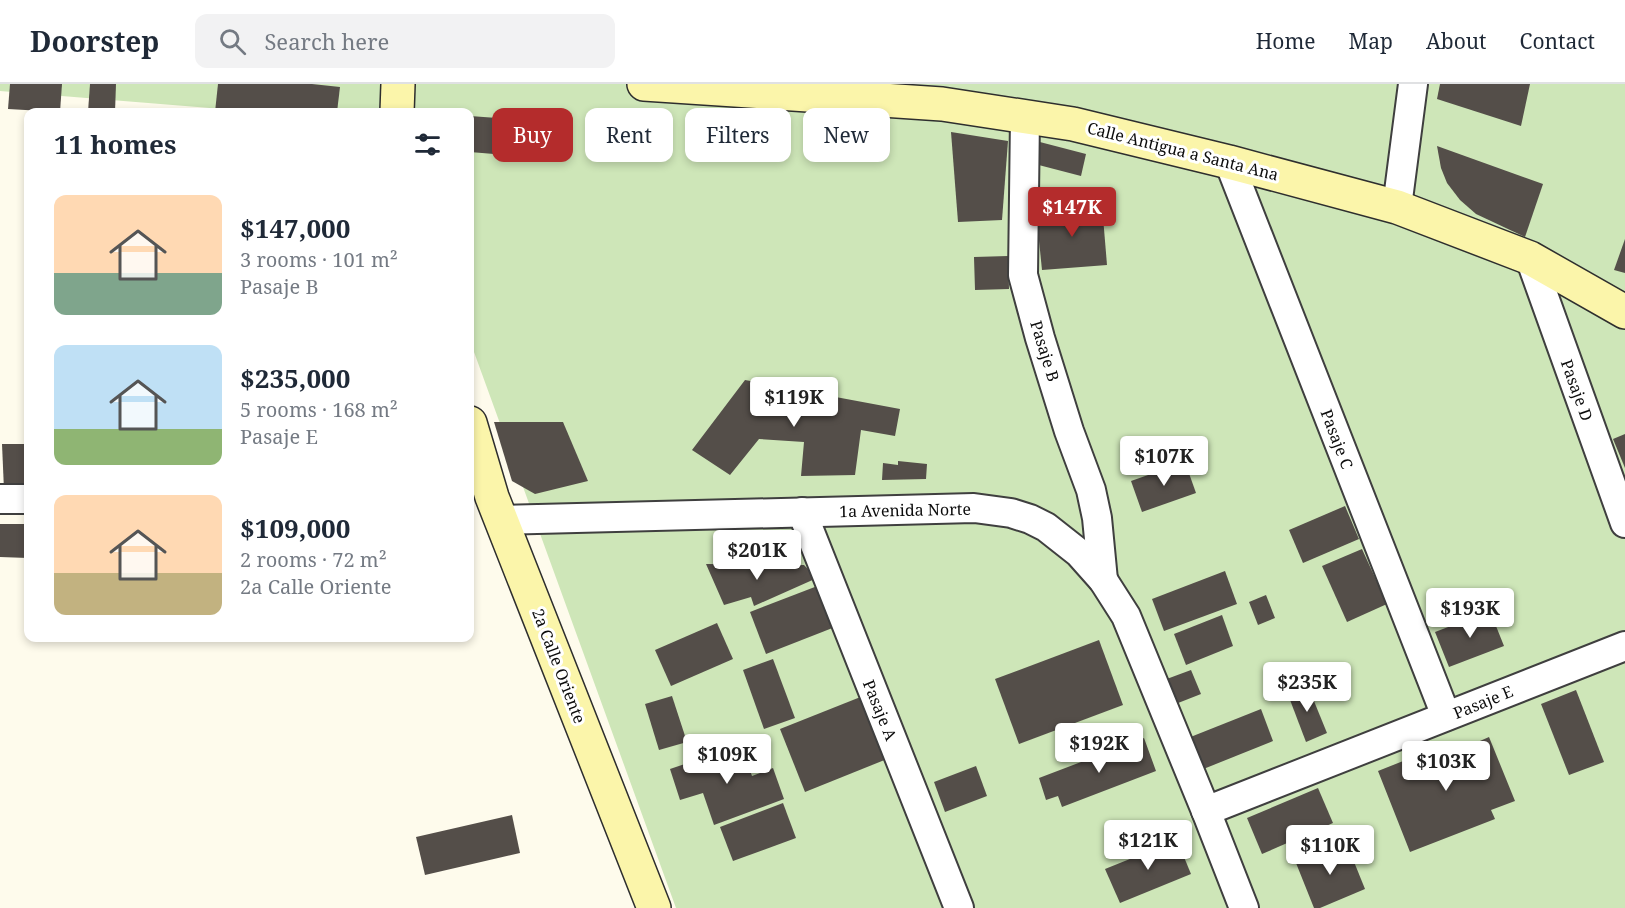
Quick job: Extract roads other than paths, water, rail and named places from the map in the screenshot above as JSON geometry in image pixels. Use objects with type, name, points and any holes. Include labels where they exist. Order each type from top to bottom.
[{"type":"street","points":[[397,108],[398,84]]},
{"type":"street","name":"Calle Antigua a Santa Ana","points":[[644,84],[942,94],[1025,117],[1073,124],[1229,162],[1397,207],[1530,258],[1625,312]]},
{"type":"street","points":[[1397,207],[1413,84]]},
{"type":"street","name":"Pasaje B","points":[[1025,117],[1023,275],[1069,431],[1091,490],[1103,580]]},
{"type":"street","name":"Pasaje C","points":[[1229,162],[1446,716]]},
{"type":"street","name":"Pasaje D","points":[[1530,258],[1625,523]]},
{"type":"street","name":"2a Calle Oriente","points":[[474,441],[488,505],[654,908]]},
{"type":"street","points":[[0,499],[24,499]]},
{"type":"street","name":"1a Avenida Norte","points":[[488,505],[802,512],[974,508],[1011,513],[1046,527],[1079,553],[1103,580],[1126,616],[1244,908]]},
{"type":"street","name":"Pasaje A","points":[[802,512],[959,908]]},
{"type":"street","name":"Pasaje E","points":[[1206,811],[1625,646]]}]
